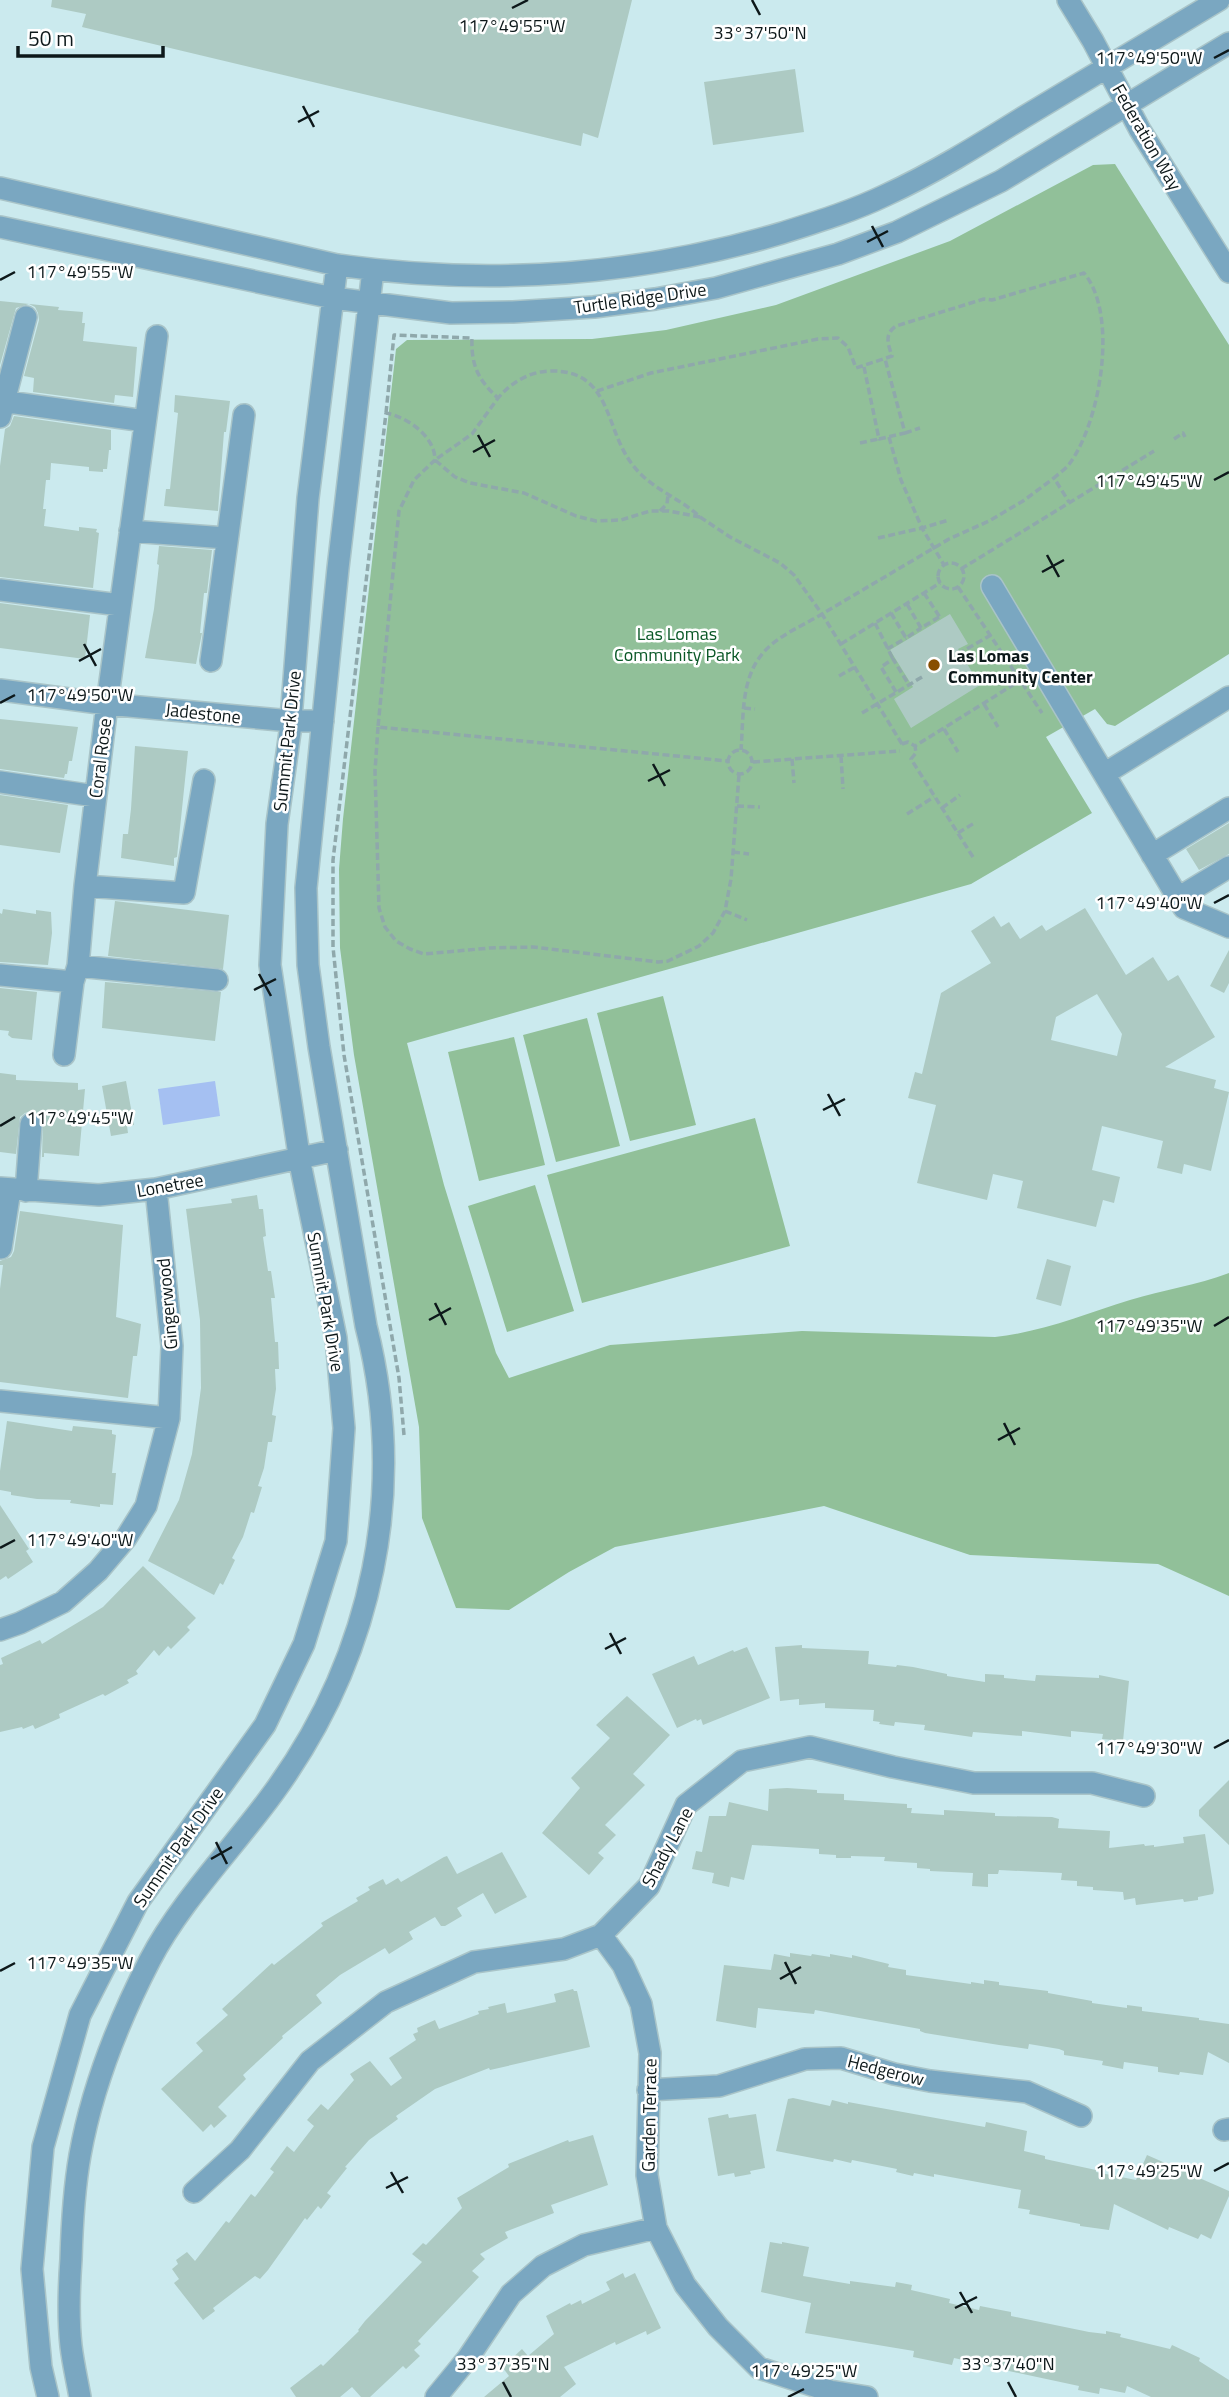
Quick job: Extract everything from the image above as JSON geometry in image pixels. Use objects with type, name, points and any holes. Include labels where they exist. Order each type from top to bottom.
[{"type":"street","name":"Federation Way","points":[[1068,0],[1127,106],[1229,272]]},
{"type":"street","name":"Turtle Ridge Drive","points":[[0,188],[337,265],[373,270],[506,277],[639,266],[693,257],[757,240],[820,221],[883,197],[935,171],[1219,0]]},
{"type":"street","name":"Turtle Ridge Drive","points":[[0,227],[333,298],[368,303],[451,313],[594,307],[716,288],[838,254],[897,232],[1000,181],[1229,43]]},
{"type":"street","name":"Summit Park Drive","points":[[48,2397],[41,2367],[32,2269],[43,2147],[80,2015],[138,1902],[265,1724],[304,1644],[336,1541],[344,1427],[337,1351],[300,1158],[270,965],[277,824],[291,722],[308,498],[337,265]]},
{"type":"street","name":"Summit Park Drive","points":[[80,2397],[71,2343],[69,2280],[73,2214],[80,2155],[91,2109],[108,2058],[146,1968],[169,1928],[276,1789],[327,1706],[349,1657],[367,1598],[379,1535],[385,1458],[377,1370],[366,1326],[319,1047],[310,979],[306,901],[338,568],[373,270]]},
{"type":"street","points":[[26,317],[1,406],[145,421]]},
{"type":"street","name":"Coral Rose","points":[[64,1055],[95,796],[157,336]]},
{"type":"street","points":[[211,661],[244,415]]},
{"type":"street","points":[[130,531],[226,538]]},
{"type":"street","points":[[992,586],[1184,908],[1229,927]]},
{"type":"street","points":[[0,590],[120,605]]},
{"type":"street","name":"Jadestone","points":[[0,690],[107,704],[291,722],[323,721]]},
{"type":"street","points":[[1104,774],[1229,697]]},
{"type":"street","points":[[85,887],[184,893],[204,780]]},
{"type":"street","points":[[0,782],[95,796]]},
{"type":"street","points":[[1152,855],[1229,808]]},
{"type":"street","points":[[1178,898],[1229,867]]},
{"type":"street","points":[[0,975],[75,974],[216,980]]},
{"type":"street","points":[[1,1248],[12,1190],[31,1124]]},
{"type":"street","name":"Lonetree","points":[[12,1190],[99,1195],[156,1189],[337,1150]]},
{"type":"street","name":"Gingerwood","points":[[0,1630],[63,1602],[98,1571],[127,1538],[146,1506],[169,1418],[172,1346],[156,1189]]},
{"type":"street","points":[[0,1401],[169,1418]]},
{"type":"street","name":"Shady Lane","points":[[194,2192],[240,2150],[310,2061],[386,2002],[474,1962],[564,1949],[601,1935],[649,1886],[685,1805],[742,1761],[810,1747],[974,1783],[1092,1783],[1144,1796]]},
{"type":"street","name":"Garden Terrace","points":[[601,1935],[623,1965],[641,2004],[650,2053],[647,2175],[656,2228],[685,2285],[718,2328],[760,2368],[829,2394],[867,2397]]},
{"type":"street","name":"Hedgerow","points":[[648,2090],[719,2086],[805,2059],[841,2058],[894,2074],[930,2081],[1027,2092],[1081,2116]]},
{"type":"street","points":[[436,2397],[468,2358],[511,2294],[543,2266],[584,2245],[656,2228]]},
{"type":"path","points":[[597,391],[651,373],[818,339],[838,338],[848,347],[856,368],[892,356],[887,337],[890,330],[896,326],[984,299],[992,300],[1084,273],[1096,300],[1104,341],[1102,371],[1079,448],[1069,465],[1023,501],[989,521],[934,547],[772,644],[757,659],[748,676],[741,750]]},
{"type":"path","points":[[404,1446],[400,1378],[344,1055],[333,947],[333,860],[394,335],[472,338],[473,363],[477,376],[498,398]]},
{"type":"path","points":[[885,359],[905,433]]},
{"type":"path","points":[[864,366],[879,439]]},
{"type":"path","points":[[739,775],[725,911],[707,940],[668,961],[633,960],[558,948],[490,948],[432,954],[417,952],[404,946],[385,927],[379,908],[375,771],[399,511],[408,488],[420,473],[472,434],[498,398],[515,381],[546,371],[579,376],[597,391],[609,413],[624,453],[633,466],[655,487],[730,537],[780,563],[794,575],[822,614],[902,744],[903,754]]},
{"type":"path","points":[[386,413],[409,421],[419,430],[435,454],[435,460],[455,477],[470,483],[524,493],[576,516],[596,521],[621,520],[660,511],[700,517]]},
{"type":"path","points":[[860,443],[920,428]]},
{"type":"path","points":[[1174,439],[1183,433],[1185,436]]},
{"type":"path","points":[[889,437],[901,480],[922,528],[944,565]]},
{"type":"path","points":[[961,569],[1154,451]]},
{"type":"path","points":[[1054,478],[1069,502]]},
{"type":"path","points":[[660,511],[667,504],[668,495]]},
{"type":"path","points":[[878,538],[949,520]]},
{"type":"path","points":[[952,563],[961,569],[964,579],[958,587],[947,589],[940,583],[939,572],[944,565],[952,563]]},
{"type":"path","points":[[841,644],[940,583]]},
{"type":"path","points":[[915,746],[1021,680],[958,587]]},
{"type":"path","points":[[887,649],[940,618],[924,593]]},
{"type":"path","points":[[907,604],[921,628]]},
{"type":"path","points":[[891,613],[906,638]]},
{"type":"path","points":[[875,623],[887,649],[909,684]]},
{"type":"path","points":[[958,654],[991,635]]},
{"type":"path","points":[[894,659],[881,667],[896,692]]},
{"type":"path","points":[[839,676],[855,667]]},
{"type":"path","points":[[862,713],[922,677]]},
{"type":"path","points":[[984,704],[998,727]]},
{"type":"path","points":[[744,708],[755,709]]},
{"type":"path","points":[[378,727],[728,761]]},
{"type":"path","points":[[944,729],[958,752]]},
{"type":"path","points":[[902,744],[908,742],[915,746]]},
{"type":"path","points":[[911,759],[916,753],[915,746]]},
{"type":"path","points":[[741,750],[748,752],[753,762],[750,770],[739,775],[732,771],[728,761],[731,754],[741,750]]},
{"type":"path","points":[[753,762],[903,754],[911,759],[973,857]]},
{"type":"path","points":[[841,756],[843,789]]},
{"type":"path","points":[[792,759],[794,783]]},
{"type":"path","points":[[942,808],[960,795]]},
{"type":"path","points":[[907,814],[934,797]]},
{"type":"path","points":[[737,806],[760,807]]},
{"type":"path","points":[[958,833],[976,821]]},
{"type":"path","points":[[733,852],[749,854]]},
{"type":"path","points":[[725,911],[747,920]]},
{"type":"green space","name":"Las Lomas Community Park","points":[[1115,164],[1229,345],[1229,654],[1115,726],[1107,724],[1095,709],[1046,737],[1092,813],[971,884],[407,1043],[444,1185],[496,1353],[509,1378],[610,1345],[802,1331],[995,1337],[1012,1335],[1229,1273],[1229,1596],[1158,1564],[970,1555],[824,1506],[615,1547],[509,1610],[456,1608],[422,1518],[419,1427],[354,1055],[340,948],[339,869],[343,819],[396,349],[407,340],[592,339],[666,330],[776,305],[950,241],[1093,165]]},
{"type":"green space","points":[[663,996],[696,1125],[630,1141],[597,1013]]},
{"type":"green space","points":[[587,1018],[620,1146],[556,1162],[523,1035]]},
{"type":"green space","points":[[514,1037],[545,1165],[479,1181],[448,1052]]},
{"type":"green space","points":[[755,1118],[790,1246],[582,1303],[547,1175]]},
{"type":"green space","points":[[535,1185],[574,1311],[507,1332],[468,1206]]},
{"type":"water","points":[[215,1081],[220,1116],[163,1125],[158,1089]]},
{"type":"building","points":[[52,0],[632,0],[598,138],[583,133],[581,146],[82,27],[86,14],[51,7]]},
{"type":"building","points":[[795,69],[804,132],[713,145],[704,82]]},
{"type":"building","points":[[0,301],[59,307],[58,310],[83,312],[83,341],[137,347],[133,397],[115,395],[114,403],[33,392],[34,378],[24,376],[39,320],[38,313],[35,307],[29,304],[16,308],[0,365]]},
{"type":"building","points":[[175,395],[230,401],[224,432],[218,511],[164,506],[166,489],[170,489],[178,413],[174,412]]},
{"type":"building","points":[[14,416],[111,430],[107,469],[103,469],[103,472],[89,471],[89,467],[51,463],[50,480],[46,480],[44,526],[79,531],[79,527],[97,529],[96,532],[99,533],[93,588],[0,577],[0,466],[5,429],[10,426]]},
{"type":"building","points":[[159,546],[212,550],[196,664],[145,658],[154,609]]},
{"type":"building","points":[[0,603],[90,615],[85,659],[0,648]]},
{"type":"building","name":"Las Lomas Community Center","points":[[950,614],[968,644],[958,649],[980,685],[911,728],[894,699],[913,687],[890,650]]},
{"type":"building","points":[[0,719],[78,727],[72,761],[69,761],[64,778],[0,769]]},
{"type":"building","points":[[135,746],[188,751],[174,866],[121,858],[123,834],[128,834]]},
{"type":"building","points":[[0,795],[68,805],[60,853],[0,845]]},
{"type":"building","points":[[1229,823],[1229,854],[1199,870],[1186,849]]},
{"type":"building","points":[[115,901],[229,915],[223,969],[108,956]]},
{"type":"building","points":[[1085,908],[1126,975],[1153,957],[1168,981],[1178,975],[1215,1037],[1165,1067],[1216,1080],[1214,1088],[1229,1092],[1211,1171],[1184,1164],[1182,1174],[1157,1168],[1163,1141],[1102,1126],[1092,1170],[1120,1177],[1114,1203],[1103,1200],[1096,1227],[1017,1208],[1023,1181],[993,1174],[987,1200],[917,1183],[936,1105],[908,1098],[915,1072],[922,1074],[941,993],[991,963],[971,931],[994,916],[1001,927],[1009,922],[1020,939],[1042,925],[1046,931]],"holes":[[[1097,994],[1122,1034],[1117,1056],[1051,1040],[1056,1017]]]},
{"type":"building","points":[[3,909],[36,914],[36,910],[51,912],[52,933],[48,965],[0,962],[0,913],[2,914]]},
{"type":"building","points":[[1229,950],[1229,983],[1224,993],[1210,986]]},
{"type":"building","points":[[105,982],[221,992],[215,1041],[102,1028]]},
{"type":"building","points":[[0,988],[37,992],[32,1040],[12,1038],[8,1035],[9,1031],[0,1030]]},
{"type":"building","points":[[0,1073],[16,1075],[16,1080],[78,1083],[78,1090],[85,1089],[79,1156],[44,1153],[42,1157],[43,1119],[38,1113],[31,1111],[20,1117],[16,1154],[0,1152]]},
{"type":"building","points":[[126,1081],[134,1125],[127,1126],[128,1133],[111,1136],[102,1086]]},
{"type":"building","points":[[257,1195],[259,1209],[263,1209],[266,1236],[263,1237],[275,1298],[271,1298],[275,1342],[278,1342],[279,1369],[275,1369],[276,1389],[272,1415],[276,1416],[254,1513],[251,1512],[243,1537],[232,1558],[235,1560],[223,1585],[220,1583],[214,1595],[148,1561],[179,1500],[192,1454],[201,1388],[200,1320],[186,1209],[232,1203],[231,1199]]},
{"type":"building","points":[[20,1211],[123,1225],[116,1317],[141,1324],[137,1356],[133,1356],[128,1398],[0,1382],[0,1289],[3,1265],[0,1265],[0,1261],[11,1257],[14,1251]]},
{"type":"building","points":[[1047,1259],[1071,1266],[1061,1306],[1036,1299]]},
{"type":"building","points":[[7,1421],[72,1431],[73,1426],[112,1430],[112,1434],[116,1435],[112,1473],[116,1473],[113,1505],[100,1504],[100,1507],[70,1503],[71,1500],[37,1499],[11,1495],[11,1492],[0,1490]]},
{"type":"building","points":[[0,1505],[29,1549],[26,1551],[33,1562],[8,1579],[6,1576],[0,1580]]},
{"type":"building","points":[[143,1566],[196,1618],[187,1627],[190,1630],[171,1649],[168,1646],[159,1656],[154,1650],[136,1671],[138,1674],[127,1680],[129,1683],[105,1696],[103,1694],[59,1714],[60,1718],[35,1729],[33,1725],[0,1732],[1,1658],[40,1640],[42,1644],[103,1607]]},
{"type":"building","points":[[802,1645],[802,1648],[869,1651],[868,1664],[913,1667],[985,1682],[985,1674],[1035,1681],[1036,1675],[1099,1678],[1099,1675],[1129,1681],[1123,1741],[1102,1739],[1103,1734],[1071,1731],[1071,1737],[1022,1731],[1022,1736],[973,1732],[972,1737],[924,1730],[925,1725],[895,1722],[894,1726],[879,1724],[880,1722],[873,1721],[874,1710],[825,1708],[825,1703],[799,1705],[799,1699],[780,1701],[775,1647]]},
{"type":"building","points":[[747,1647],[770,1698],[703,1725],[701,1719],[696,1719],[677,1728],[652,1674],[694,1656],[698,1665]]},
{"type":"building","points":[[627,1696],[670,1735],[633,1774],[645,1785],[605,1825],[616,1835],[598,1853],[604,1858],[589,1875],[542,1833],[580,1788],[571,1778],[610,1738],[596,1725]]},
{"type":"building","points":[[1229,1780],[1229,1845],[1199,1816],[1199,1810]]},
{"type":"building","points":[[787,1788],[844,1794],[844,1800],[907,1804],[907,1808],[912,1808],[911,1813],[944,1815],[944,1810],[995,1813],[995,1816],[1052,1817],[1059,1819],[1058,1828],[1110,1831],[1109,1848],[1184,1843],[1183,1837],[1205,1834],[1214,1890],[1213,1894],[1198,1897],[1198,1900],[1184,1902],[1183,1899],[1136,1905],[1135,1898],[1124,1900],[1123,1892],[1093,1890],[1093,1887],[1077,1886],[1077,1881],[1061,1880],[1062,1873],[999,1870],[998,1874],[988,1874],[988,1887],[972,1886],[973,1873],[930,1871],[917,1868],[917,1863],[884,1861],[885,1857],[836,1858],[836,1855],[819,1854],[819,1849],[752,1845],[744,1880],[731,1877],[729,1887],[712,1883],[714,1873],[692,1869],[696,1851],[702,1852],[709,1816],[726,1816],[729,1802],[768,1811],[769,1789]]},
{"type":"building","points":[[502,1852],[527,1897],[495,1914],[483,1893],[457,1908],[462,1916],[445,1926],[441,1926],[435,1917],[409,1932],[413,1939],[389,1954],[385,1948],[340,1975],[316,1995],[322,2003],[282,2036],[283,2038],[243,2075],[246,2079],[218,2107],[227,2116],[214,2128],[211,2124],[203,2132],[161,2089],[203,2051],[196,2043],[228,2015],[222,2009],[272,1963],[274,1965],[323,1926],[321,1923],[358,1901],[356,1898],[370,1890],[368,1887],[383,1879],[386,1885],[398,1878],[401,1882],[447,1856],[457,1874]]},
{"type":"building","points":[[790,1953],[830,1957],[830,1954],[852,1958],[852,1955],[906,1970],[906,1975],[971,1984],[984,1984],[984,1980],[999,1982],[999,1985],[1048,1991],[1092,2003],[1127,2008],[1127,2005],[1142,2007],[1142,2011],[1229,2024],[1229,2063],[1208,2052],[1203,2075],[1158,2072],[1158,2067],[1124,2062],[1123,2069],[1102,2065],[1103,2061],[1064,2055],[1064,2051],[1059,2049],[1029,2044],[1028,2049],[999,2045],[815,2010],[814,2014],[758,2008],[756,2028],[716,2021],[724,1965],[771,1970],[774,1954],[790,1957]]},
{"type":"building","points":[[573,1989],[577,1991],[590,2047],[490,2070],[489,2068],[435,2089],[396,2116],[398,2119],[369,2140],[345,2167],[347,2168],[327,2193],[331,2196],[321,2209],[318,2206],[307,2220],[305,2218],[260,2279],[255,2276],[213,2308],[215,2311],[203,2320],[174,2283],[179,2279],[172,2269],[178,2264],[176,2260],[187,2252],[195,2261],[251,2194],[255,2197],[274,2172],[270,2169],[287,2146],[294,2152],[314,2126],[307,2120],[321,2104],[328,2110],[354,2080],[350,2074],[370,2061],[391,2086],[402,2078],[389,2058],[416,2040],[413,2034],[418,2032],[417,2028],[435,2020],[439,2029],[479,2014],[478,2011],[489,2009],[488,2007],[505,2003],[507,2013],[556,2002],[554,1994]]},
{"type":"building","points":[[788,2099],[830,2106],[832,2100],[848,2102],[985,2127],[986,2122],[1027,2131],[1024,2151],[1045,2156],[1045,2159],[1136,2180],[1147,2155],[1229,2191],[1229,2196],[1211,2239],[1201,2234],[1198,2239],[1169,2227],[1168,2230],[1114,2204],[1109,2230],[1080,2226],[1029,2214],[1030,2210],[1018,2208],[1021,2190],[934,2174],[934,2177],[914,2173],[913,2176],[896,2172],[897,2169],[852,2160],[851,2163],[834,2159],[833,2162],[776,2151]]},
{"type":"building","points":[[728,2114],[729,2118],[756,2114],[765,2168],[735,2177],[734,2173],[718,2176],[708,2118]]},
{"type":"building","points":[[593,2135],[608,2185],[551,2205],[554,2213],[505,2232],[508,2238],[480,2254],[485,2259],[472,2271],[479,2277],[418,2341],[421,2344],[414,2350],[420,2356],[406,2369],[403,2366],[370,2397],[361,2397],[352,2387],[340,2397],[296,2397],[290,2388],[321,2364],[323,2366],[422,2262],[412,2254],[423,2243],[426,2245],[462,2208],[457,2198],[509,2167],[508,2164],[568,2140],[569,2142]]},
{"type":"building","points":[[770,2242],[809,2247],[803,2276],[850,2284],[850,2281],[895,2287],[896,2282],[912,2285],[911,2290],[950,2299],[949,2303],[979,2310],[980,2306],[1011,2312],[1011,2316],[1089,2332],[1121,2334],[1120,2337],[1170,2349],[1172,2345],[1200,2358],[1199,2361],[1229,2380],[1229,2397],[1151,2397],[1127,2386],[1125,2393],[1100,2388],[1099,2394],[1078,2390],[1079,2386],[954,2358],[952,2365],[913,2357],[914,2351],[805,2333],[811,2303],[761,2292]]},
{"type":"building","points":[[623,2273],[625,2278],[635,2273],[661,2328],[647,2335],[646,2331],[616,2345],[615,2342],[564,2367],[576,2384],[560,2397],[484,2397],[509,2376],[503,2368],[522,2349],[528,2356],[554,2334],[546,2316],[570,2303],[571,2305],[581,2300],[582,2304],[610,2290],[606,2282]]},
{"type":"place","name":"Las Lomas Community Center","points":[[934,665]]}]
